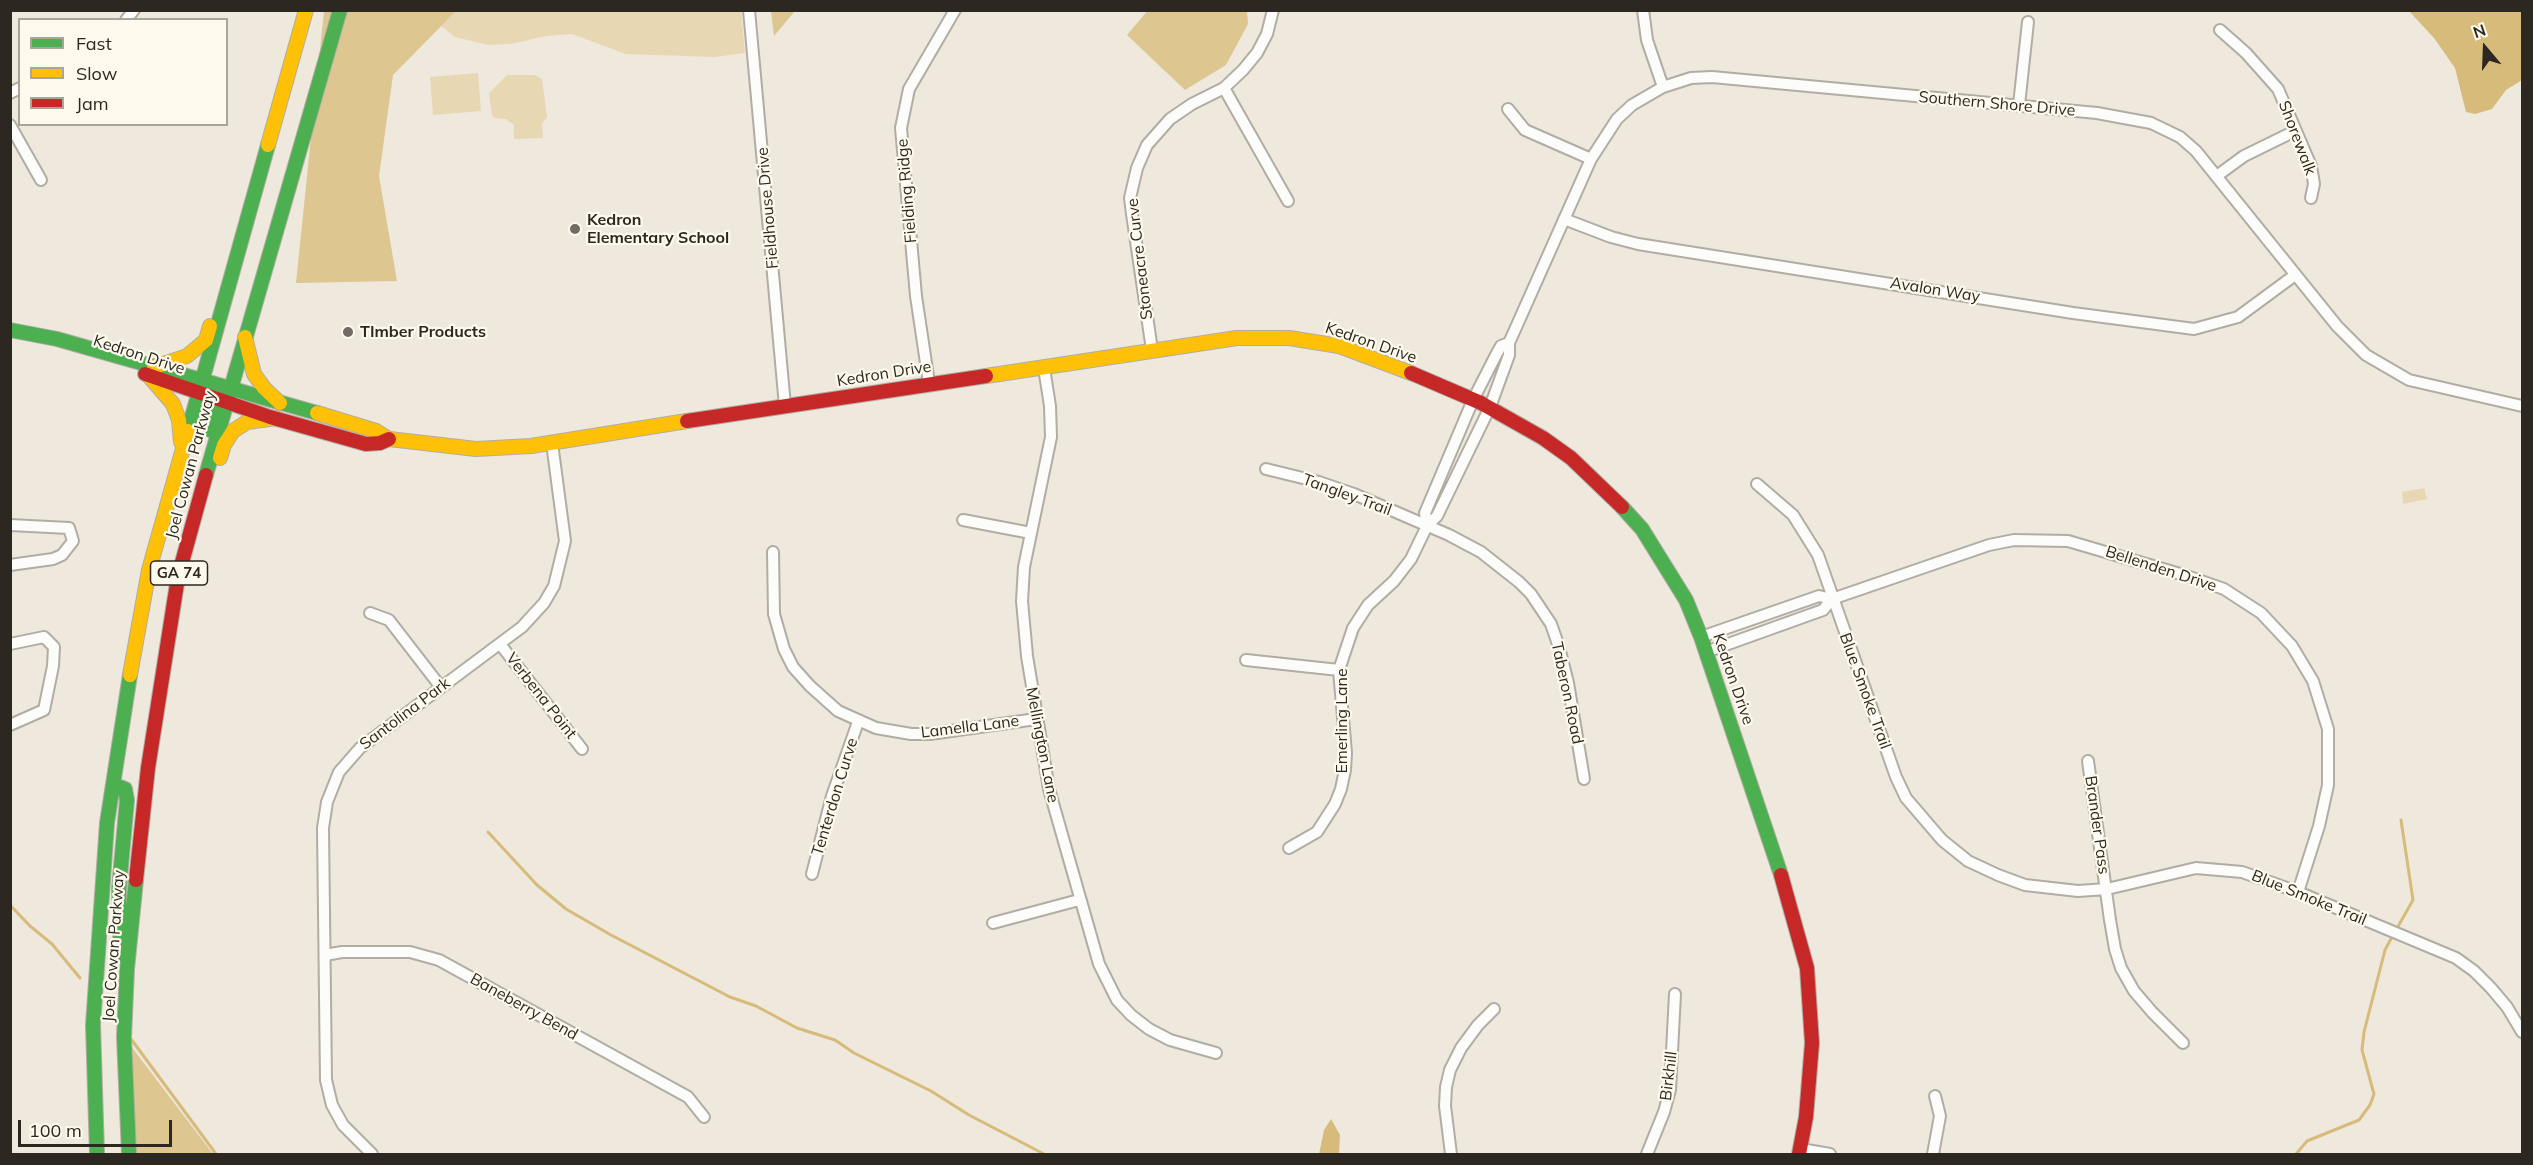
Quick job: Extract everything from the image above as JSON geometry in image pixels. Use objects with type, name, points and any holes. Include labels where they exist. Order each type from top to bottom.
[{"type":"main road","name":"Joel Cowan Parkway","points":[[97,1155],[93,1024],[107,823],[125,699],[149,570],[306,10]]},
{"type":"main road","name":"Joel Cowan Parkway","points":[[129,1155],[124,1037],[127,969],[148,768],[178,577],[227,396],[340,10]]},
{"type":"main road","points":[[227,396],[215,375],[244,266],[249,241],[250,210]]},
{"type":"main road","points":[[182,453],[179,420],[172,404],[151,371],[187,356],[206,340],[230,256],[244,230]]},
{"type":"main road","name":"Kedron Drive","points":[[14,331],[201,387],[276,418],[366,444],[380,443],[389,439]]},
{"type":"main road","points":[[245,335],[254,374],[264,388],[280,403]]},
{"type":"main road","name":"Kedron Drive","points":[[227,396],[280,403],[376,431],[389,439],[476,449],[513,448],[1152,350],[1237,338],[1289,338],[1339,346],[1381,360],[1490,407],[1557,447],[1596,480],[1642,529],[1686,600],[1701,637],[1783,880],[1807,968],[1812,1043],[1810,1086],[1800,1152]]},
{"type":"main road","points":[[178,577],[178,552],[213,420],[211,404],[201,387]]},
{"type":"main road","points":[[178,577],[195,551],[224,445],[233,431],[247,422],[276,418]]},
{"type":"main road","points":[[112,791],[120,787],[125,789],[128,800],[119,888],[120,935],[127,969]]},
{"type":"street","name":"Fieldhouse Drive","points":[[749,10],[785,406]]},
{"type":"street","name":"Fielding Ridge","points":[[929,383],[916,296],[901,128],[909,89],[955,10]]},
{"type":"street","name":"Stoneacre Curve","points":[[1152,350],[1132,214],[1133,182],[1147,146],[1161,128],[1186,108],[1224,88],[1257,53],[1267,34],[1273,10]]},
{"type":"street","points":[[1643,10],[1647,40],[1663,87]]},
{"type":"street","points":[[2019,105],[2028,22]]},
{"type":"street","name":"Shorewalk","points":[[2220,30],[2246,53],[2278,89],[2311,166],[2314,184],[2311,198]]},
{"type":"street","name":"Southern Shore Drive","points":[[1490,407],[1509,355],[1509,343],[1591,159],[1606,133],[1632,105],[1663,87],[1691,78],[1712,77],[2019,105],[2137,118],[2151,123],[2180,137],[2218,175],[2295,275],[2343,332],[2366,355],[2395,374],[2441,389],[2523,406]]},
{"type":"street","points":[[1224,88],[1288,201]]},
{"type":"street","points":[[1508,109],[1526,130],[1591,159]]},
{"type":"street","points":[[10,125],[41,180]]},
{"type":"street","points":[[2218,175],[2244,156],[2295,132]]},
{"type":"street","name":"Avalon Way","points":[[1564,219],[1611,237],[1638,244],[2073,313],[2194,329],[2238,317],[2295,275]]},
{"type":"street","name":"Southern Shore Drive","points":[[1473,400],[1501,346],[1509,343]]},
{"type":"street","name":"Mellington Lane","points":[[1044,368],[1050,406],[1051,437],[1024,567],[1022,601],[1024,637],[1044,770],[1099,964],[1117,1000],[1149,1029],[1170,1040],[1216,1053]]},
{"type":"street","name":"Emerling Lane","points":[[1427,526],[1425,513],[1473,400]]},
{"type":"street","name":"Emerling Lane","points":[[1289,848],[1317,832],[1335,804],[1341,789],[1346,753],[1339,670],[1353,628],[1368,605],[1394,581],[1411,559],[1427,526],[1437,516],[1490,407]]},
{"type":"street","name":"Santolina Park","points":[[372,1155],[344,1125],[330,1097],[324,1066],[323,828],[331,792],[339,772],[360,748],[440,686],[522,627],[544,603],[554,585],[562,560],[564,529],[552,443]]},
{"type":"street","name":"Tangley Trail","points":[[1266,469],[1319,482],[1427,526]]},
{"type":"street","name":"Blue Smoke Trail","points":[[1757,484],[1793,515],[1806,532],[1818,555],[1896,777],[1919,816],[1942,840],[1968,861],[1998,876],[2025,885],[2078,891],[2107,889],[2181,870],[2209,868],[2242,872],[2298,892],[2456,958],[2474,971],[2500,997],[2522,1031]]},
{"type":"street","points":[[963,520],[1031,533]]},
{"type":"street","points":[[10,525],[69,528],[73,541],[62,555],[53,559],[10,565]]},
{"type":"street","name":"Taberon Road","points":[[1427,526],[1481,552],[1503,567],[1532,594],[1551,624],[1568,683],[1584,779]]},
{"type":"street","name":"Bellenden Drive","points":[[1706,652],[1823,610],[1832,599],[1989,545],[2014,540],[2068,541],[2224,589],[2247,603],[2279,630],[2306,667],[2320,698],[2328,729],[2328,785],[2319,826],[2298,892]]},
{"type":"street","name":"Lamella Lane","points":[[773,552],[774,614],[784,649],[793,667],[822,698],[838,711],[858,722],[896,733],[930,734],[1036,719]]},
{"type":"street","name":"Bellenden Drive","points":[[1701,637],[1819,596],[1832,599]]},
{"type":"street","points":[[370,613],[388,620],[440,686]]},
{"type":"street","points":[[10,644],[44,637],[54,647],[53,666],[44,710],[10,725]]},
{"type":"street","name":"Verbena Point","points":[[500,644],[582,749]]},
{"type":"street","points":[[1246,660],[1339,670]]},
{"type":"street","name":"Tenterdon Curve","points":[[812,874],[832,796],[858,722]]},
{"type":"street","name":"Brander Pass","points":[[2088,761],[2115,949],[2121,968],[2134,991],[2183,1043]]},
{"type":"street","points":[[993,923],[1079,900]]},
{"type":"street","name":"Baneberry Bend","points":[[325,955],[342,952],[410,952],[439,960],[688,1097],[704,1117]]},
{"type":"street","name":"Birkhill","points":[[1647,1155],[1670,1090],[1675,994]]},
{"type":"street","points":[[1451,1155],[1445,1106],[1450,1070],[1461,1048],[1478,1025],[1494,1009]]},
{"type":"street","points":[[1933,1155],[1940,1116],[1935,1096]]},
{"type":"street","points":[[1800,1152],[1830,1155]]},
{"type":"shaded area","points":[[1148,10],[1247,11],[1248,24],[1226,65],[1185,90],[1127,35]]},
{"type":"shaded area","points":[[324,11],[456,11],[393,75],[379,176],[397,281],[296,283]]},
{"type":"shaded area","points":[[456,11],[741,11],[745,53],[715,57],[626,54],[572,34],[546,36],[511,44],[488,45],[455,37],[441,26]]},
{"type":"shaded area","points":[[771,11],[795,11],[774,36]]},
{"type":"shaded area","points":[[2409,11],[2522,11],[2522,80],[2506,90],[2492,109],[2475,114],[2466,112],[2455,68],[2434,38]]},
{"type":"shaded area","points":[[478,73],[481,111],[433,115],[430,77]]},
{"type":"shaded area","points":[[507,75],[535,75],[542,79],[547,117],[542,124],[543,138],[514,139],[514,125],[506,119],[494,118],[492,115],[489,93]]},
{"type":"shaded area","points":[[2424,488],[2427,499],[2403,504],[2402,492]]},
{"type":"shaded area","points":[[124,1037],[213,1154],[129,1154]]},
{"type":"shaded area","points":[[1331,1119],[1340,1135],[1339,1154],[1319,1154],[1324,1130]]},
{"type":"waterway","points":[[2396,930],[2413,900],[2401,820]]},
{"type":"waterway","points":[[488,832],[537,885],[566,909],[730,997],[756,1006],[797,1028],[835,1040],[854,1053],[931,1091],[969,1115],[1044,1154]]},
{"type":"waterway","points":[[10,905],[52,944],[80,978]]},
{"type":"waterway","points":[[2296,1154],[2307,1141],[2359,1120],[2370,1105],[2374,1094],[2362,1050],[2364,1032],[2385,950],[2393,935]]},
{"type":"waterway","points":[[131,1039],[216,1154]]},
{"type":"traffic: fast","points":[[206,475],[340,10]]},
{"type":"traffic: fast","points":[[188,431],[268,145]]},
{"type":"traffic: fast","points":[[10,330],[57,339],[317,413]]},
{"type":"traffic: fast","points":[[198,382],[211,404],[213,421],[210,430]]},
{"type":"traffic: fast","points":[[1622,507],[1642,529],[1686,600],[1701,637],[1781,875]]},
{"type":"traffic: fast","points":[[97,1154],[93,1025],[107,823],[130,675]]},
{"type":"traffic: fast","points":[[112,791],[120,787],[125,789],[127,800],[119,888],[120,935],[125,956]]},
{"type":"traffic: fast","points":[[129,1154],[124,1037],[127,969],[136,880]]},
{"type":"traffic: slow","points":[[268,145],[306,10]]},
{"type":"traffic: slow","points":[[154,367],[187,356],[206,340],[210,326]]},
{"type":"traffic: slow","points":[[245,337],[254,374],[264,388],[280,403]]},
{"type":"traffic: slow","points":[[986,376],[1237,338],[1289,338],[1339,346],[1411,373]]},
{"type":"traffic: slow","points":[[148,375],[173,404],[179,420],[181,442]]},
{"type":"traffic: slow","points":[[317,413],[376,431],[389,439],[476,449],[531,446],[687,421]]},
{"type":"traffic: slow","points":[[220,458],[224,445],[233,431],[247,422],[276,418]]},
{"type":"traffic: slow","points":[[130,675],[149,570],[188,431]]},
{"type":"traffic: jam","points":[[1411,373],[1481,403],[1543,438],[1571,458],[1622,507]]},
{"type":"traffic: jam","points":[[145,374],[270,417],[366,444],[380,443],[389,439]]},
{"type":"traffic: jam","points":[[687,421],[986,376]]},
{"type":"traffic: jam","points":[[136,880],[148,768],[178,577],[206,475]]},
{"type":"traffic: jam","points":[[1781,875],[1807,968],[1812,1043],[1806,1117],[1799,1154]]},
{"type":"place","name":"Kedron Elementary School","points":[[575,229]]},
{"type":"place","name":"TImber Products","points":[[348,332]]}]
